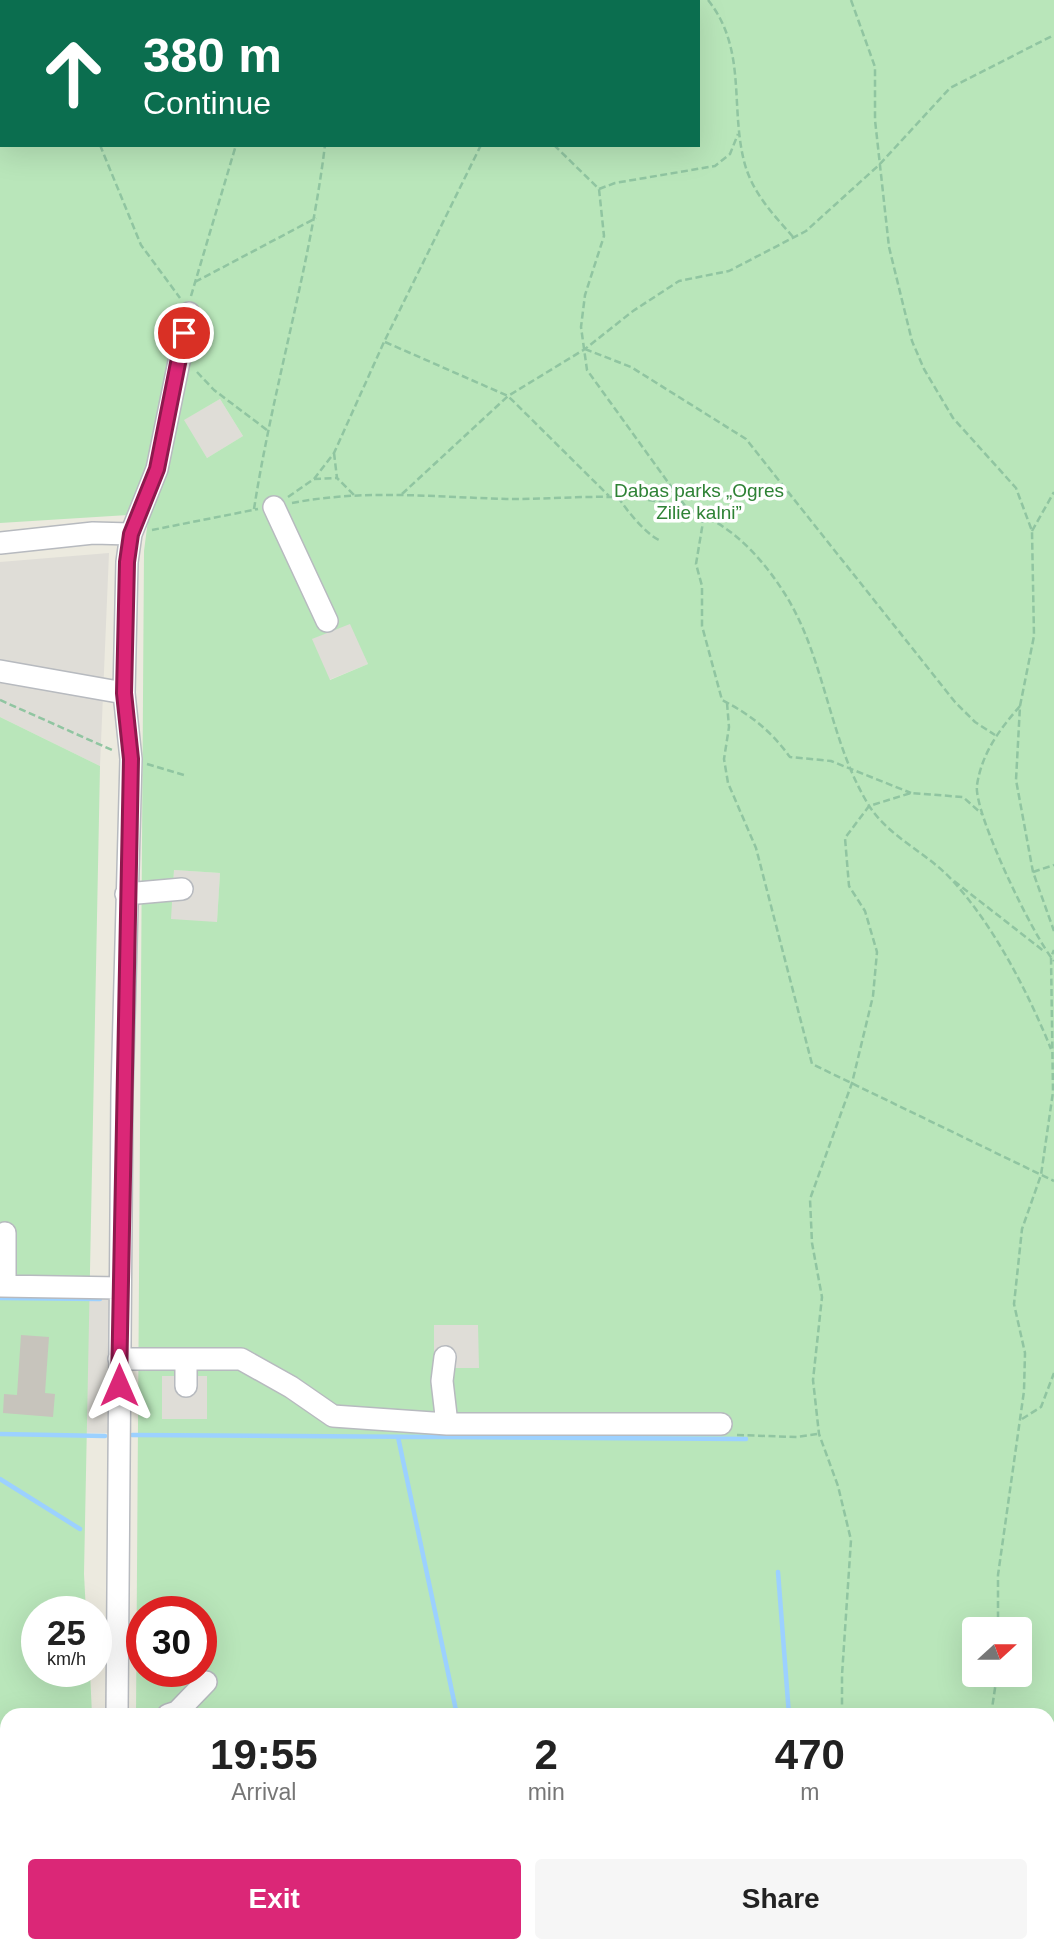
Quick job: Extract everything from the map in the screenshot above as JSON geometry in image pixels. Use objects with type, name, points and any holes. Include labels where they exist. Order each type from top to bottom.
[{"type":"street","points":[[117,1708],[120,1288],[126,894],[131,759],[124,693],[127,562],[131,534],[157,469],[189,313]]},
{"type":"street","points":[[264,508],[327,621]]},
{"type":"street","points":[[0,543],[93,533],[131,534]]},
{"type":"street","points":[[0,671],[124,693]]},
{"type":"street","points":[[126,894],[182,889]]},
{"type":"street","points":[[5,1233],[3,1286],[120,1288]]},
{"type":"street","points":[[445,1357],[442,1381],[447,1424]]},
{"type":"street","points":[[119,1359],[242,1359],[291,1387],[333,1416],[447,1424],[725,1429]]},
{"type":"street","points":[[186,1359],[186,1386]]},
{"type":"street","points":[[181,1708],[201,1687]]},
{"type":"path","points":[[708,0],[721,16],[733,51],[744,162],[758,197],[794,237]]},
{"type":"path","points":[[851,0],[875,67],[879,165],[889,247],[912,341],[924,369],[953,418],[1016,488],[1032,531],[1034,636],[1020,706],[1016,780],[1033,872],[1054,931]]},
{"type":"path","points":[[402,494],[508,396],[585,349],[633,311],[680,281],[729,271],[806,232],[879,165],[950,88],[1054,35]]},
{"type":"path","points":[[599,189],[615,183],[715,166],[730,154],[740,131]]},
{"type":"path","points":[[101,147],[141,244],[189,313]]},
{"type":"path","points":[[189,313],[194,282],[235,147]]},
{"type":"path","points":[[264,508],[267,430],[316,218],[325,147]]},
{"type":"path","points":[[264,508],[314,479],[334,453],[384,342],[480,147]]},
{"type":"path","points":[[556,147],[599,189],[604,236],[585,295],[581,327],[587,370],[601,393],[688,510]]},
{"type":"path","points":[[194,282],[316,218]]},
{"type":"path","points":[[384,342],[508,396],[609,496]]},
{"type":"path","points":[[585,349],[631,367],[746,439],[955,702],[975,722],[995,735]]},
{"type":"path","points":[[180,353],[214,390],[267,430]]},
{"type":"path","points":[[334,453],[337,478],[354,495]]},
{"type":"path","points":[[314,479],[337,478]]},
{"type":"path","points":[[1032,531],[1054,492]]},
{"type":"path","points":[[131,534],[264,508],[354,495],[648,498],[704,516],[764,562],[785,594],[807,643],[847,766],[869,806],[884,826],[1051,957]]},
{"type":"path","points":[[618,497],[628,512],[641,521],[647,534],[659,540]]},
{"type":"path","points":[[704,516],[696,564],[702,586],[702,626],[722,700],[757,720],[790,757],[831,761],[911,793],[962,797],[982,814]]},
{"type":"path","points":[[0,700],[131,759],[187,776]]},
{"type":"path","points":[[727,703],[729,727],[724,759],[728,783],[756,848],[812,1064],[1054,1181]]},
{"type":"path","points":[[1020,706],[995,735],[982,762],[976,789],[982,814],[1017,900],[1051,957]]},
{"type":"path","points":[[842,1708],[851,1540],[838,1486],[818,1434],[813,1380],[822,1297],[812,1243],[810,1199],[852,1083],[873,996],[877,952],[874,933],[849,886],[845,838],[869,806],[911,793]]},
{"type":"path","points":[[1033,872],[1054,865]]},
{"type":"path","points":[[951,879],[997,942],[1032,1002],[1051,1049]]},
{"type":"path","points":[[998,1617],[998,1574],[1021,1419],[1025,1353],[1014,1304],[1022,1229],[1041,1175],[1054,1092],[1051,957],[1054,950]]},
{"type":"path","points":[[1021,1419],[1041,1407],[1054,1373]]},
{"type":"path","points":[[725,1429],[797,1437],[818,1434]]},
{"type":"path","points":[[992,1708],[995,1687]]},
{"type":"shaded area","points":[[220,399],[243,436],[207,458],[183,420]]},
{"type":"shaded area","points":[[109,553],[100,766],[0,717],[0,562]]},
{"type":"shaded area","points":[[351,623],[368,664],[329,680],[311,639]]},
{"type":"shaded area","points":[[174,870],[220,873],[217,923],[170,920]]},
{"type":"shaded area","points":[[0,1291],[110,1292],[109,1433],[0,1432]]},
{"type":"shaded area","points":[[434,1325],[479,1325],[479,1369],[434,1369]]},
{"type":"shaded area","points":[[162,1375],[207,1376],[207,1419],[162,1419]]},
{"type":"green space","name":"Dabas parks „Ogres Zilie kalni”","points":[[700,0],[1054,0],[1054,1708],[136,1708],[136,1687],[217,1687],[217,1596],[137,1596],[144,551],[148,520],[128,515],[0,523],[0,147],[700,147]],"holes":[[[220,399],[243,436],[207,458],[184,420]],[[350,624],[368,664],[330,680],[312,639]],[[174,870],[220,873],[217,922],[171,919]],[[434,1325],[478,1325],[479,1368],[434,1368]],[[162,1376],[207,1376],[207,1419],[162,1419]]]},
{"type":"green space","points":[[0,717],[100,766],[85,1596],[21,1596],[21,1687],[91,1687],[92,1708],[0,1708]]},
{"type":"building","points":[[21,1335],[49,1337],[45,1393],[55,1394],[53,1417],[3,1413],[4,1394],[17,1395]]},
{"type":"waterway","points":[[0,1298],[100,1299]]},
{"type":"waterway","points":[[0,1434],[105,1436]]},
{"type":"waterway","points":[[132,1435],[746,1439]]},
{"type":"waterway","points":[[398,1437],[456,1708]]},
{"type":"waterway","points":[[0,1479],[80,1529]]},
{"type":"waterway","points":[[778,1572],[788,1708]]},
{"type":"route","points":[[119,1385],[122,1092],[131,759],[124,693],[127,562],[131,534],[157,469],[184,333]]}]
